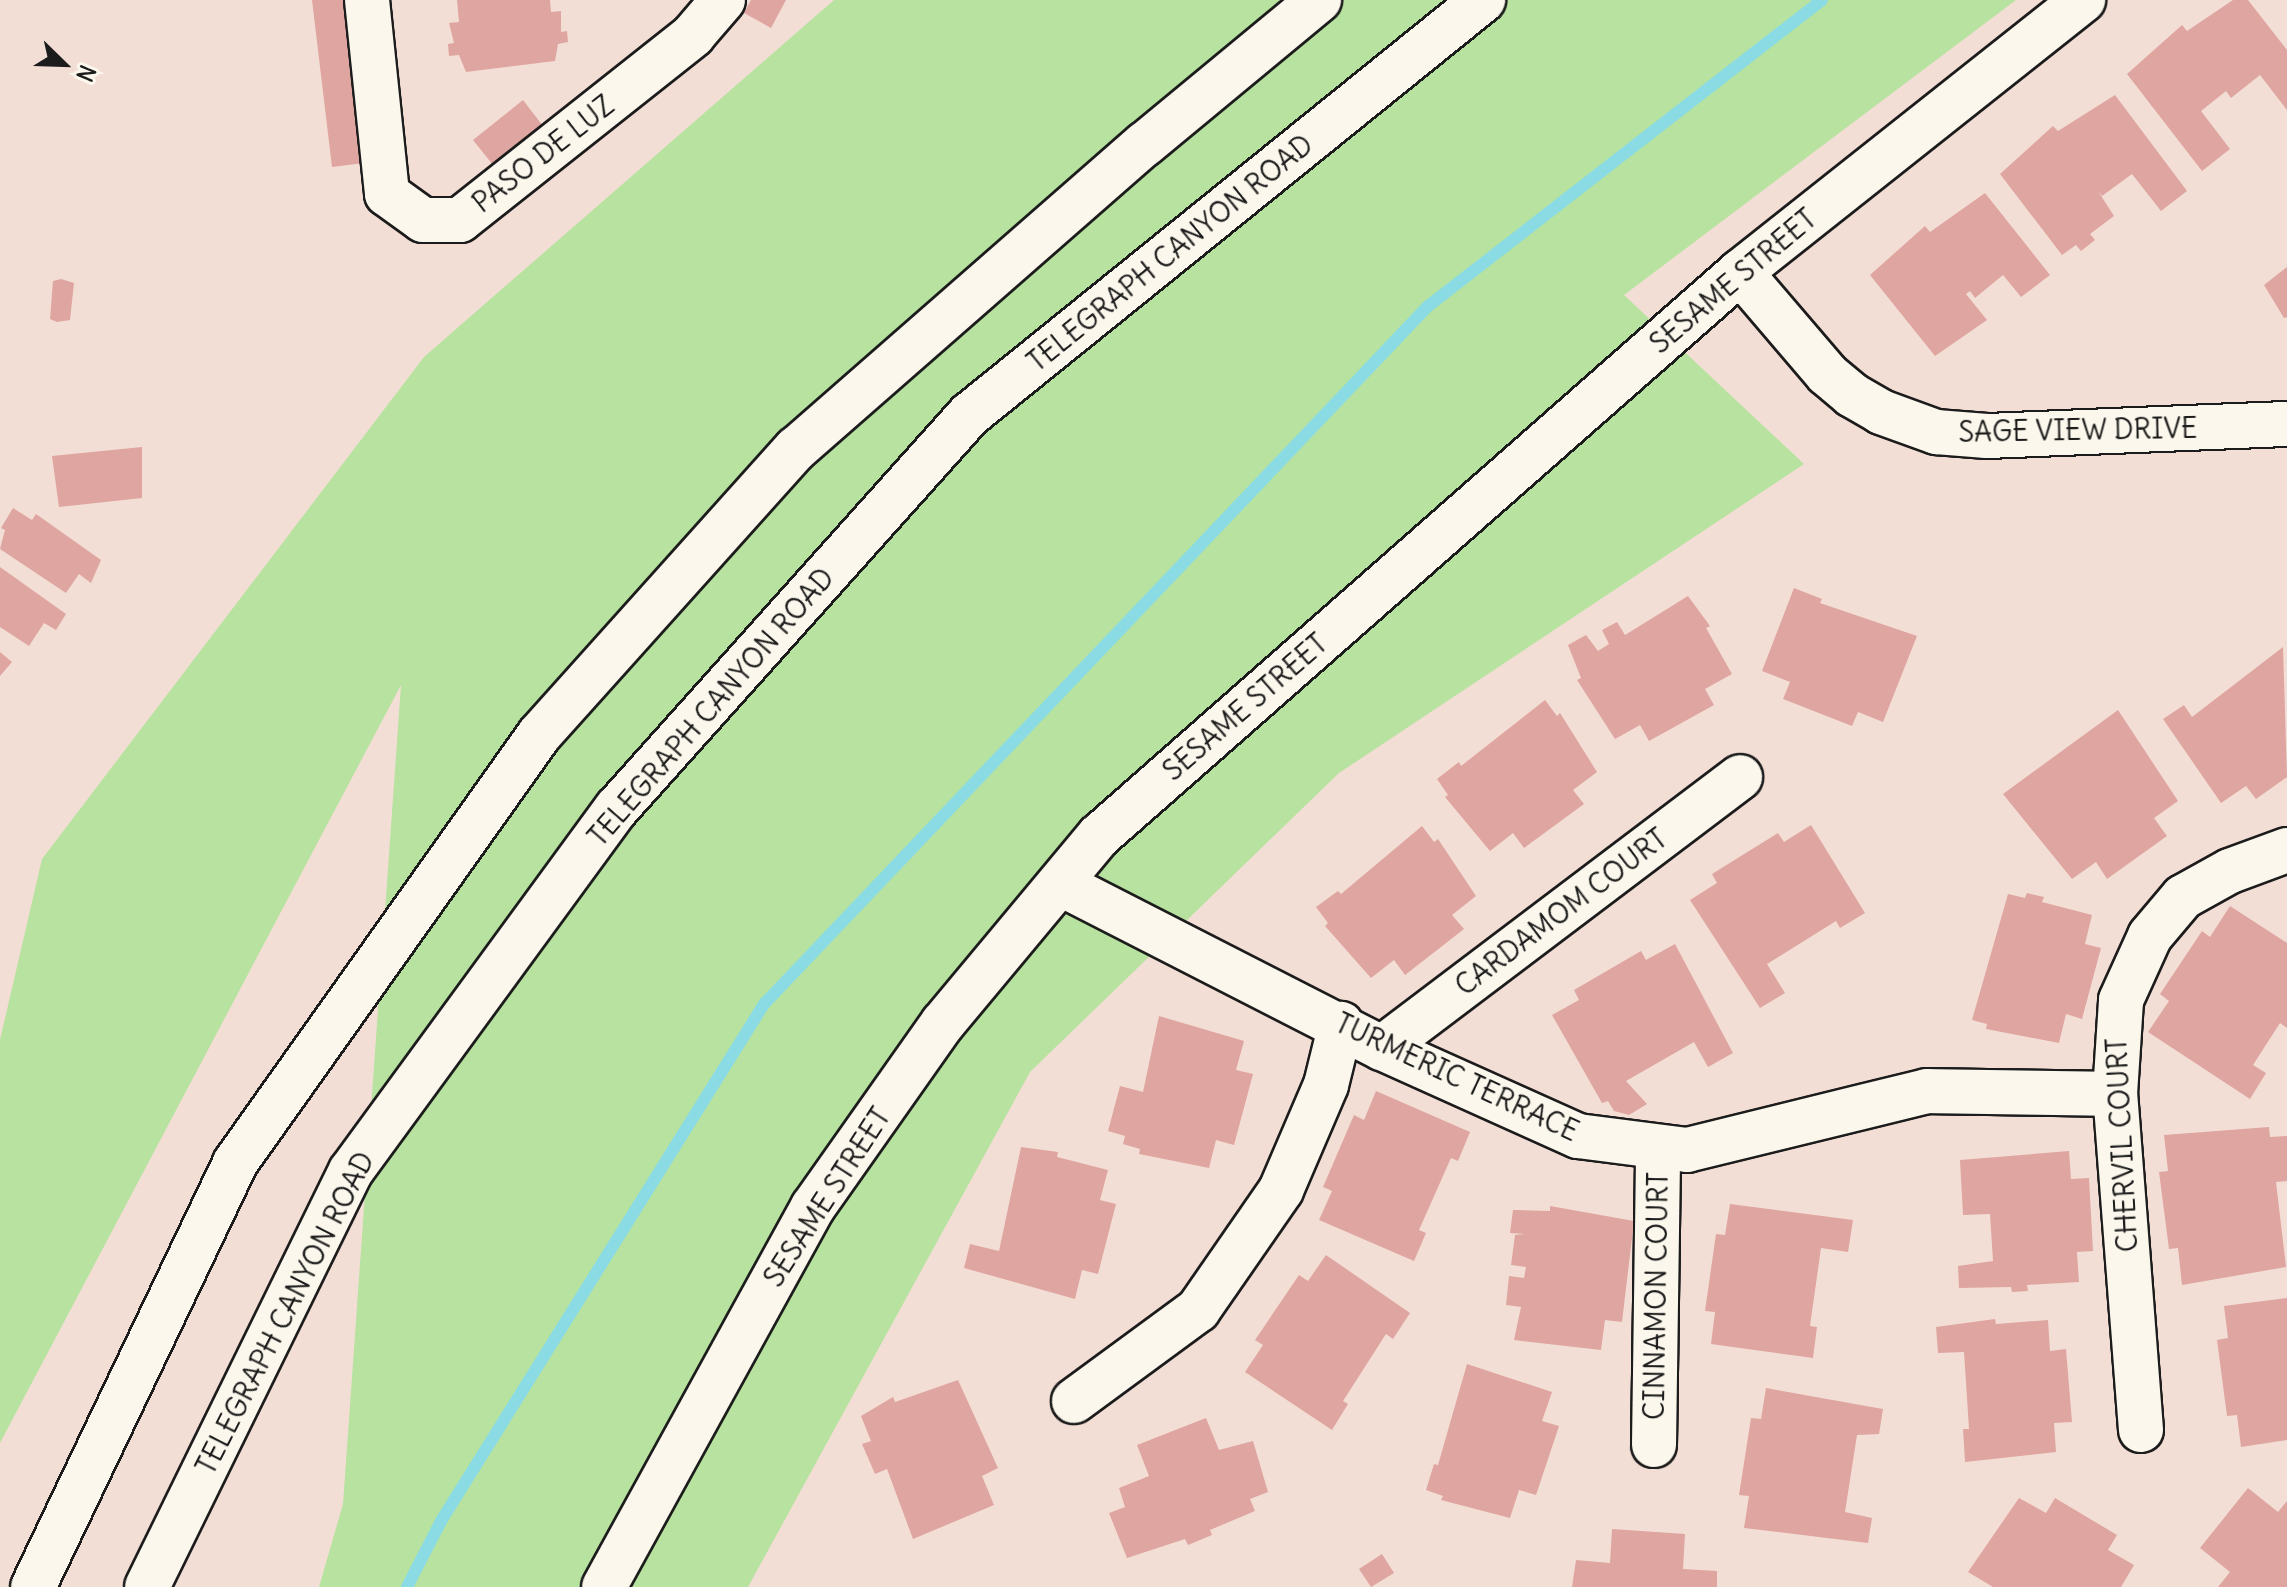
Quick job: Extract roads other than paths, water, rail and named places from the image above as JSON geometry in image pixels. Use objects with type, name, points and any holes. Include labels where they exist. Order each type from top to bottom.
[{"type":"street","name":"PASO DE LUZ","points":[[367,0],[387,194],[423,220],[460,220],[693,35],[723,0]]},
{"type":"street","points":[[33,1587],[235,1163],[539,735],[796,449],[1145,144],[1319,0]]},
{"type":"street","name":"TELEGRAPH CANYON ROAD","points":[[147,1587],[351,1171],[617,808],[969,415],[1483,0]]},
{"type":"street","name":"SESAME STREET","points":[[604,1587],[813,1207],[943,1023],[1099,836],[1740,272],[2083,0]]},
{"type":"street","name":"SAGE VIEW DRIVE","points":[[1740,272],[1827,374],[1852,395],[1881,412],[1936,432],[1987,436],[2287,424]]},
{"type":"street","name":"CARDAMOM COURT","points":[[1382,1048],[1740,777]]},
{"type":"street","name":"CHERVIL COURT","points":[[2141,1430],[2115,1094],[2121,1000],[2150,936],[2183,897],[2230,871],[2287,850]]},
{"type":"street","name":"TURMERIC TERRACE","points":[[1061,884],[1341,1024],[1382,1048],[1578,1136],[1687,1150],[1927,1091],[2003,1088],[2115,1094]]},
{"type":"street","points":[[1074,1401],[1198,1310],[1281,1190],[1326,1085],[1341,1024]]},
{"type":"street","name":"CINNAMON COURT","points":[[1654,1445],[1658,1147]]},
{"type":"waterway","points":[[407,1587],[441,1521],[764,1004],[1427,307],[1822,0]]}]
